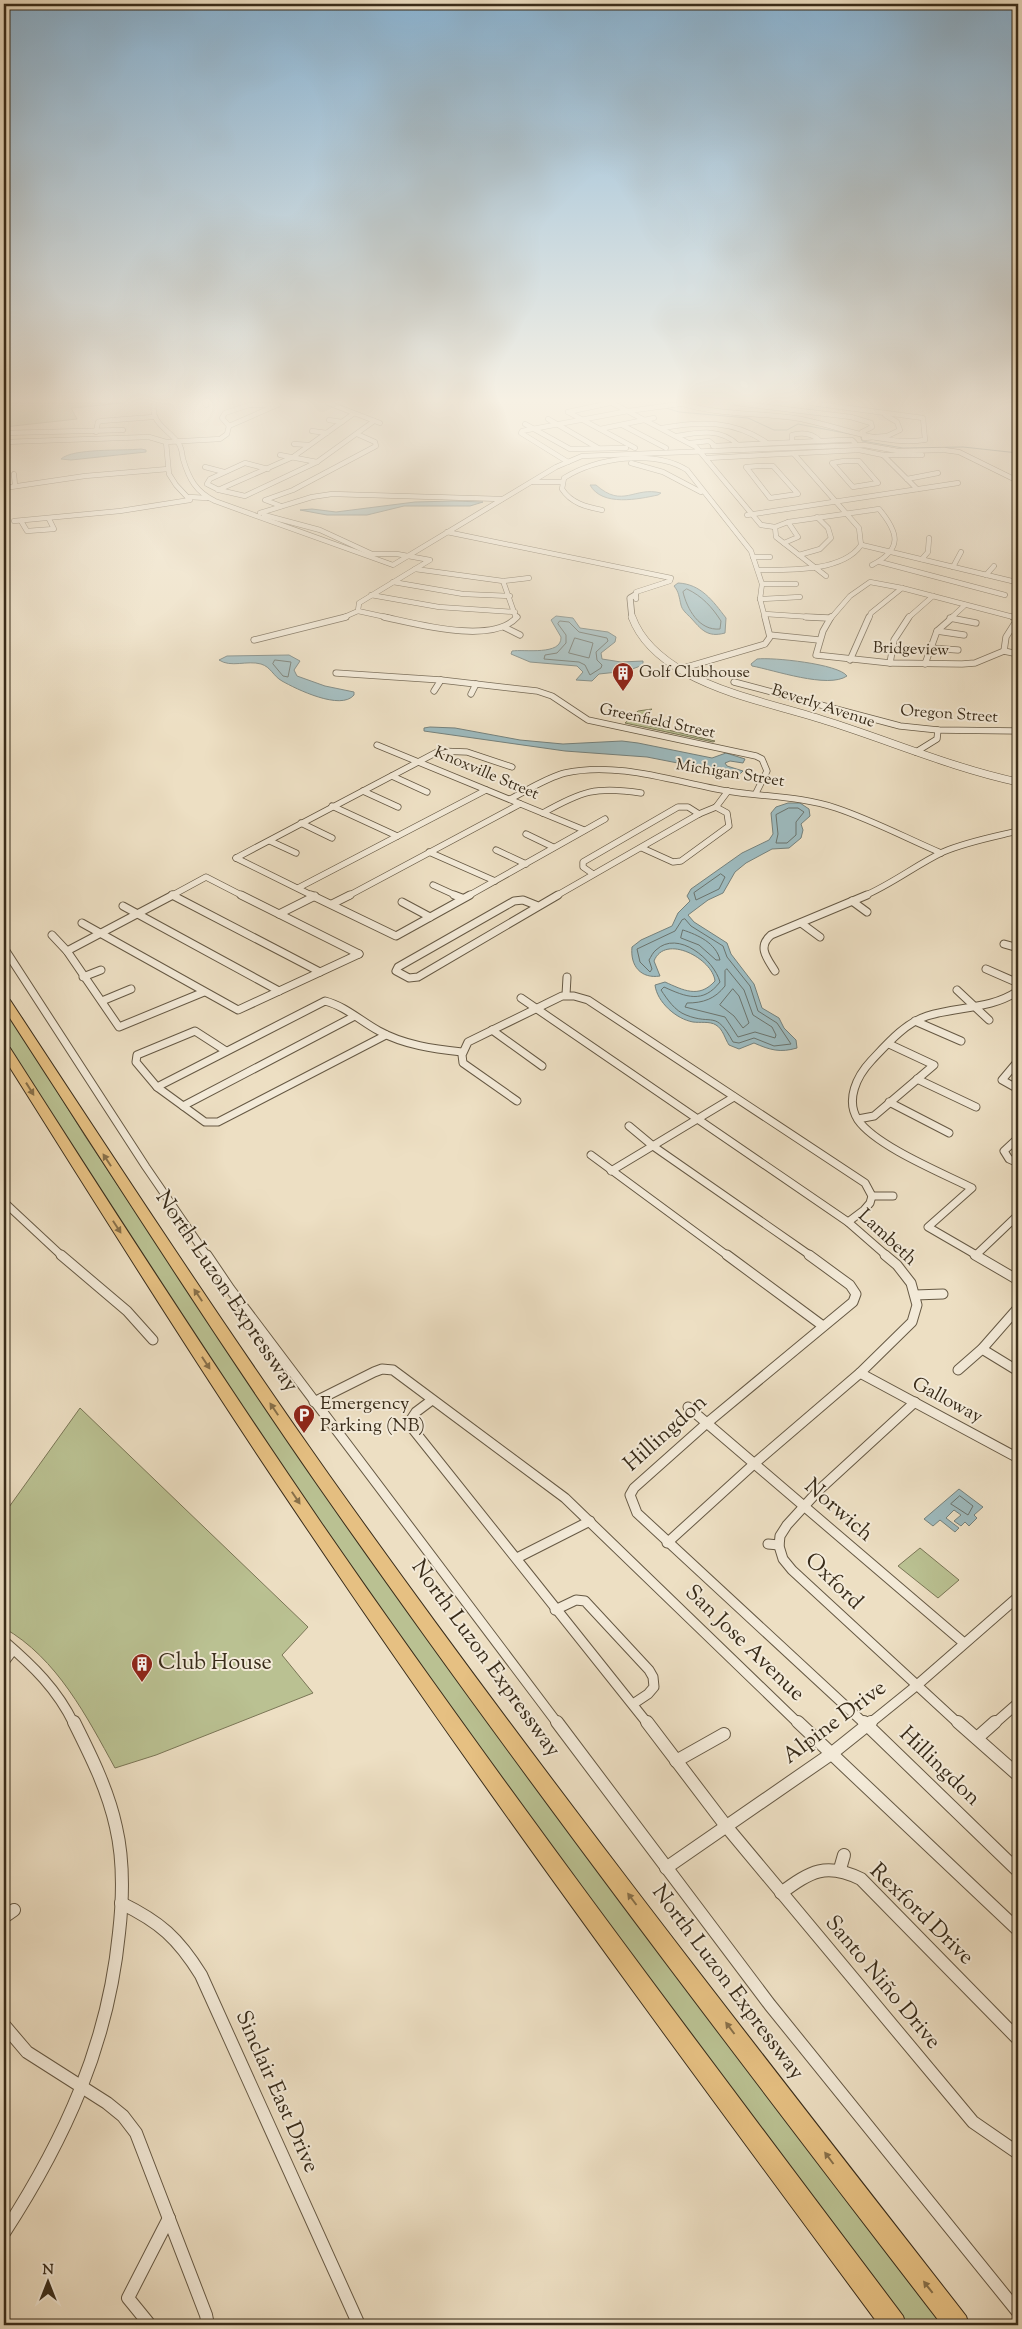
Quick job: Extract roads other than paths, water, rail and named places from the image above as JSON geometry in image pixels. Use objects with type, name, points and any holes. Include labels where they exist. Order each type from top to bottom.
[{"type":"highway","name":"North Luzon Expressway","points":[[4,1000],[132,1199],[383,1564],[595,1850],[957,2325]]},
{"type":"highway","points":[[4,1048],[218,1382],[362,1596],[557,1870],[894,2325]]},
{"type":"street","points":[[14,521],[21,522],[87,514],[128,512]]},
{"type":"street","points":[[246,512],[388,564],[397,564],[481,512]]},
{"type":"street","points":[[252,512],[320,530],[372,554],[397,554],[430,560],[371,595],[359,604],[358,611]]},
{"type":"street","points":[[259,514],[265,512]]},
{"type":"street","points":[[683,668],[758,648],[765,644],[770,635],[760,599],[762,584],[759,570],[753,557],[733,527],[720,512]]},
{"type":"street","points":[[749,514],[762,512]]},
{"type":"street","points":[[759,570],[814,568],[852,554],[862,545],[862,537],[859,528],[846,512]]},
{"type":"street","points":[[749,514],[758,519],[761,525],[774,528],[788,522],[851,512]]},
{"type":"street","points":[[872,565],[880,562],[892,552],[896,542],[895,534],[881,512]]},
{"type":"street","points":[[87,514],[89,521]]},
{"type":"street","points":[[799,555],[820,548],[831,538],[828,528],[817,517]]},
{"type":"street","points":[[21,522],[26,531],[54,529],[49,519]]},
{"type":"street","points":[[784,543],[798,536],[788,522]]},
{"type":"street","points":[[774,528],[776,537],[826,576]]},
{"type":"street","points":[[447,532],[671,578],[670,581],[636,592],[636,597]]},
{"type":"street","points":[[922,559],[928,552],[929,538]]},
{"type":"street","points":[[862,545],[1017,581]]},
{"type":"street","points":[[953,567],[961,552]]},
{"type":"street","points":[[753,557],[770,557]]},
{"type":"street","points":[[880,562],[1004,594],[1017,581]]},
{"type":"street","points":[[986,575],[994,566]]},
{"type":"street","points":[[415,569],[463,578],[502,581],[529,578]]},
{"type":"street","points":[[254,640],[290,629],[337,620],[358,611],[467,631],[490,631],[504,628],[516,620],[510,596],[502,581]]},
{"type":"street","points":[[393,582],[463,594],[510,596]]},
{"type":"street","points":[[770,635],[819,640],[828,618],[846,599],[870,582],[902,588],[1018,618],[1006,637],[1004,652],[1018,654]]},
{"type":"street","points":[[762,584],[796,584]]},
{"type":"street","points":[[850,660],[871,613],[902,588]]},
{"type":"street","points":[[371,595],[446,608],[515,612]]},
{"type":"street","points":[[890,663],[896,632],[902,624],[933,596]]},
{"type":"street","name":"Beverly Avenue","points":[[636,597],[631,597],[630,602],[637,630],[658,654],[700,680],[743,696],[813,716],[976,772],[1018,780]]},
{"type":"street","points":[[760,599],[800,598]]},
{"type":"street","points":[[925,664],[937,631],[965,605]]},
{"type":"street","points":[[765,616],[828,618]]},
{"type":"street","points":[[950,618],[976,622]]},
{"type":"street","points":[[504,628],[520,635]]},
{"type":"street","points":[[937,631],[964,635]]},
{"type":"street","name":"Bridgeview","points":[[819,640],[816,655],[890,663],[974,664],[1004,652]]},
{"type":"street","points":[[930,648],[958,650]]},
{"type":"street","name":"Greenfield Street","points":[[336,674],[441,680],[522,690],[552,696],[588,720],[756,756],[762,759],[767,771],[756,793]]},
{"type":"street","points":[[394,684],[398,677]]},
{"type":"street","points":[[434,691],[441,680]]},
{"type":"street","name":"Oregon Street","points":[[734,682],[875,720],[938,730],[1018,731]]},
{"type":"street","points":[[471,694],[476,684]]},
{"type":"street","points":[[517,698],[522,690]]},
{"type":"street","points":[[918,751],[937,739],[938,730]]},
{"type":"street","name":"Knoxville Street","points":[[377,745],[584,830]]},
{"type":"street","points":[[512,767],[481,755],[439,751],[236,858],[396,936],[605,819]]},
{"type":"street","name":"Michigan Street","points":[[510,800],[552,777],[573,772],[595,770],[625,772],[728,791],[795,798],[830,806],[941,853]]},
{"type":"street","points":[[392,776],[427,792]]},
{"type":"street","points":[[543,813],[573,796],[591,789],[614,788],[641,793]]},
{"type":"street","points":[[298,888],[486,790]]},
{"type":"street","points":[[363,791],[398,807]]},
{"type":"street","points":[[538,906],[523,900],[514,900],[398,967],[396,971],[408,978],[418,977],[451,957],[538,906],[592,874],[716,807],[728,791]]},
{"type":"street","points":[[332,904],[520,804]]},
{"type":"street","points":[[332,806],[397,836]]},
{"type":"street","points":[[592,874],[583,867],[583,862],[678,807],[688,807],[700,814]]},
{"type":"street","points":[[642,848],[673,862],[681,861],[729,826],[727,813],[716,807]]},
{"type":"street","points":[[301,823],[332,838]]},
{"type":"street","points":[[775,971],[762,947],[763,942],[771,935],[890,884],[941,853],[972,842],[1018,831]]},
{"type":"street","points":[[526,834],[553,847]]},
{"type":"street","points":[[270,841],[296,853]]},
{"type":"street","points":[[496,850],[526,864]]},
{"type":"street","points":[[429,852],[495,881]]},
{"type":"street","points":[[67,951],[100,933],[136,913],[206,876],[359,954],[238,1010],[204,992],[100,933],[82,923]]},
{"type":"street","points":[[433,885],[462,898]]},
{"type":"street","points":[[172,895],[320,972]]},
{"type":"street","points":[[279,914],[315,896]]},
{"type":"street","points":[[852,901],[867,912]]},
{"type":"street","points":[[402,902],[430,917]]},
{"type":"street","points":[[123,906],[279,991]]},
{"type":"street","points":[[801,923],[820,937]]},
{"type":"street","points":[[52,935],[67,951],[82,977],[119,1026],[204,992]]},
{"type":"street","points":[[1004,944],[1018,948]]},
{"type":"street","points":[[4,948],[146,1167],[230,1289],[314,1402],[770,2005],[1018,2312]]},
{"type":"street","points":[[451,957],[460,962]]},
{"type":"street","points":[[986,969],[1018,983]]},
{"type":"street","points":[[82,977],[101,970]]},
{"type":"street","points":[[566,995],[567,977]]},
{"type":"street","points":[[102,1001],[131,989]]},
{"type":"street","points":[[957,990],[989,1020]]},
{"type":"street","points":[[1018,990],[1004,1000],[927,1016],[915,1021],[861,1071],[853,1097],[858,1119],[872,1134],[972,1188],[928,1227],[1018,1280]]},
{"type":"street","points":[[517,1101],[463,1063],[461,1058],[462,1052],[468,1042],[534,1008],[566,995],[588,1000],[865,1183],[872,1196],[870,1203],[848,1222]]},
{"type":"street","name":"Lambeth","points":[[521,998],[848,1222],[897,1266],[911,1284],[915,1295],[916,1310],[912,1322],[860,1373],[755,1463],[667,1544]]},
{"type":"street","points":[[158,1087],[325,1002],[333,1002],[353,1017],[386,1035],[444,1051],[462,1052]]},
{"type":"street","points":[[183,1106],[353,1017]]},
{"type":"street","points":[[915,1021],[961,1041]]},
{"type":"street","points":[[492,1030],[542,1066]]},
{"type":"street","points":[[226,1051],[195,1031],[137,1055],[136,1062],[158,1087],[183,1106],[205,1122],[218,1122],[386,1035]]},
{"type":"street","points":[[858,1119],[874,1116],[888,1102],[934,1065],[889,1044]]},
{"type":"street","points":[[1018,1061],[1002,1080],[1018,1089]]},
{"type":"street","points":[[917,1079],[976,1108]]},
{"type":"street","points":[[611,1171],[734,1097]]},
{"type":"street","points":[[888,1102],[949,1133]]},
{"type":"street","name":"Hillingdon","points":[[629,1126],[653,1146],[850,1285],[856,1294],[853,1302],[707,1423],[627,1494],[637,1514],[667,1544],[866,1725],[1018,1871]]},
{"type":"street","points":[[1018,1138],[1004,1152],[1009,1159],[1018,1163]]},
{"type":"street","points":[[591,1156],[823,1326]]},
{"type":"street","points":[[872,1196],[893,1196]]},
{"type":"street","points":[[4,1202],[7,1210],[23,1218],[63,1257],[127,1311],[153,1340]]},
{"type":"street","points":[[976,1255],[1018,1215]]},
{"type":"street","points":[[915,1295],[943,1294]]},
{"type":"street","points":[[958,1370],[982,1349],[1018,1308]]},
{"type":"street","points":[[982,1349],[1018,1371]]},
{"type":"street","name":"San Jose Avenue","points":[[314,1402],[382,1369],[393,1370],[565,1498],[831,1754],[1018,1930]]},
{"type":"street","name":"Galloway","points":[[860,1373],[1018,1458]]},
{"type":"street","name":"Santo Niño Drive","points":[[432,1400],[416,1412],[410,1421],[412,1428],[518,1558],[555,1610],[632,1704],[726,1826],[781,1893],[973,2122],[1008,2148],[1018,2153]]},
{"type":"street","points":[[768,1544],[779,1545],[779,1538],[784,1527],[803,1506],[915,1402]]},
{"type":"street","name":"Norwich","points":[[688,1407],[964,1643]]},
{"type":"street","points":[[518,1558],[590,1521]]},
{"type":"street","name":"Oxford","points":[[779,1545],[780,1557],[792,1570],[916,1686],[1018,1775]]},
{"type":"street","name":"Alpine Drive","points":[[666,1868],[831,1754],[916,1686],[1018,1596]]},
{"type":"street","points":[[555,1610],[576,1600],[584,1601],[649,1670],[655,1678],[655,1685],[651,1691],[632,1704]]},
{"type":"street","points":[[4,1641],[46,1680],[64,1703],[99,1772],[117,1836],[121,1864],[121,1903],[112,1989],[83,2088],[54,2151],[32,2192],[4,2233]]},
{"type":"street","points":[[4,1662],[13,1650]]},
{"type":"street","points":[[977,1738],[1018,1703]]},
{"type":"street","points":[[676,1761],[724,1734]]},
{"type":"street","points":[[840,1870],[844,1855]]},
{"type":"street","name":"Rexford Drive","points":[[781,1893],[808,1874],[840,1870],[861,1879],[1018,2038]]},
{"type":"street","name":"Sinclair East Drive","points":[[121,1903],[151,1918],[185,1950],[202,1975],[359,2325]]},
{"type":"street","points":[[4,2025],[27,2052],[123,2116],[136,2133],[208,2325]]},
{"type":"street","points":[[150,2325],[128,2298],[169,2218]]},
{"type":"water","points":[[309,512],[381,512],[367,515],[327,515]]},
{"type":"water","points":[[678,583],[693,586],[706,594],[726,618],[725,633],[714,634],[705,632],[698,626],[682,607],[674,586]]},
{"type":"water","points":[[556,616],[573,618],[580,628],[608,632],[616,637],[615,642],[601,653],[602,659],[621,662],[643,661],[643,665],[627,671],[599,674],[592,681],[576,680],[583,672],[577,666],[530,662],[511,654],[512,651],[549,649],[560,643],[561,637],[551,620]]},
{"type":"water","points":[[289,655],[300,661],[294,670],[297,676],[325,686],[354,692],[354,695],[339,701],[329,700],[297,689],[276,677],[267,667],[261,664],[234,664],[219,660],[227,656]]},
{"type":"water","points":[[757,659],[790,660],[819,665],[832,668],[847,676],[838,679],[814,680],[752,666],[751,664]]},
{"type":"water","points":[[424,728],[455,728],[520,740],[563,744],[622,741],[712,758],[726,753],[745,759],[743,763],[730,761],[725,763],[727,766],[743,771],[740,774],[734,774],[647,757],[565,751],[424,731]]},
{"type":"water","points":[[788,803],[800,803],[809,809],[810,816],[801,824],[803,830],[801,838],[789,848],[772,849],[746,863],[735,872],[723,893],[708,900],[688,915],[694,922],[727,943],[731,954],[754,984],[762,1008],[779,1018],[784,1028],[796,1040],[797,1048],[775,1050],[754,1043],[739,1049],[729,1045],[716,1025],[693,1022],[680,1017],[668,1009],[659,998],[655,985],[665,982],[691,991],[703,990],[709,987],[715,981],[706,965],[688,952],[668,949],[660,953],[654,961],[660,976],[647,975],[638,970],[635,965],[632,947],[641,940],[672,926],[678,913],[690,901],[687,896],[691,889],[742,853],[769,840],[773,834],[771,813],[776,807]]},
{"type":"water","points":[[959,1489],[983,1507],[974,1515],[977,1518],[969,1526],[965,1522],[961,1526],[954,1521],[961,1515],[954,1510],[946,1518],[959,1528],[955,1532],[940,1520],[933,1526],[924,1519]]},
{"type":"place","name":"Golf Clubhouse","points":[[623,692]]},
{"type":"place","name":"Emergency Parking (NB)","points":[[304,1434]]},
{"type":"place","name":"Club House","points":[[142,1683]]}]
